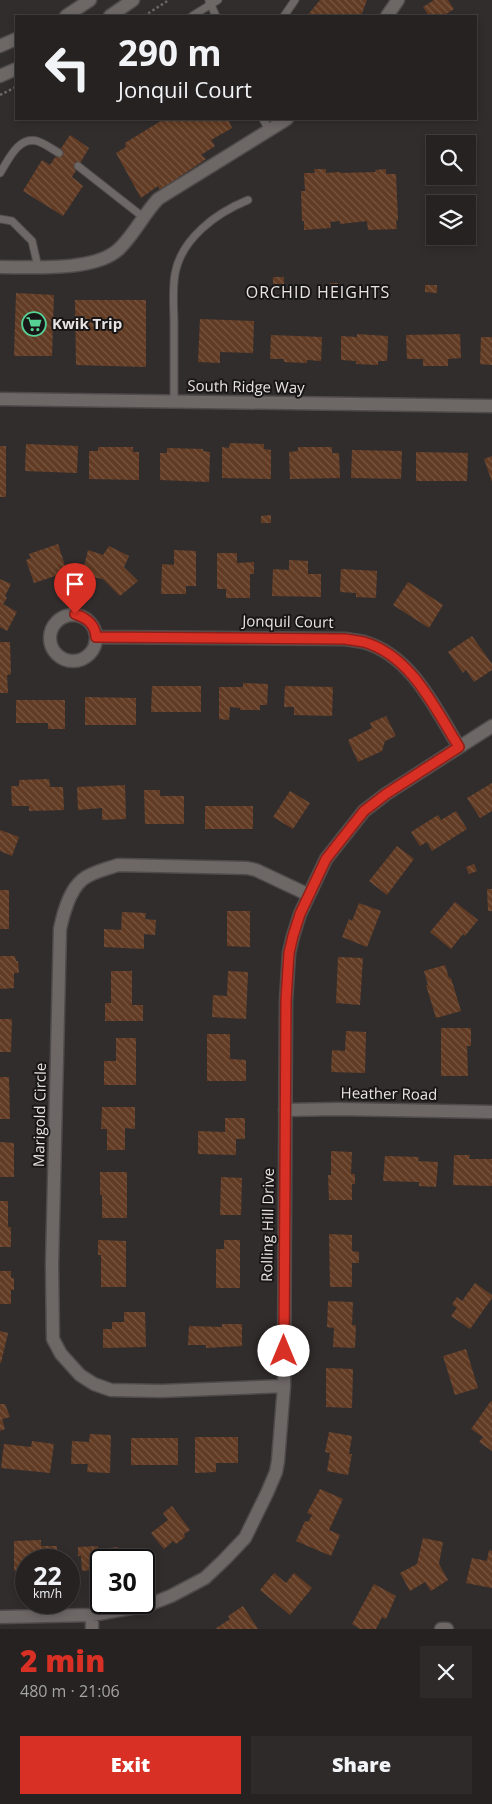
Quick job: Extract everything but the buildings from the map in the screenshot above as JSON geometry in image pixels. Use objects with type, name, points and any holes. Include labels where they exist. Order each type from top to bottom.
[{"type":"street","points":[[68,15],[90,0]]},
{"type":"street","points":[[111,15],[133,0]]},
{"type":"street","points":[[388,15],[398,0]]},
{"type":"street","points":[[0,46],[15,39]]},
{"type":"street","points":[[0,76],[15,70]]},
{"type":"street","points":[[0,267],[81,264],[113,255],[158,199],[266,124],[282,120]]},
{"type":"street","name":"South Ridge Way","points":[[0,399],[492,406]]},
{"type":"street","name":"Jonquil Court","points":[[96,637],[345,639],[365,642],[386,653],[418,681],[459,747]]},
{"type":"street","name":"Rolling Hill Drive","points":[[0,1617],[92,1615],[148,1605],[179,1592],[205,1578],[245,1538],[276,1472],[284,1386],[286,1000],[289,953],[300,914],[326,859],[364,811],[386,794],[492,726]]},
{"type":"street","name":"Marigold Circle","points":[[284,1386],[162,1391],[111,1390],[94,1384],[80,1375],[60,1354],[53,1339],[52,1266],[60,929],[70,896],[82,880],[98,871],[118,865],[247,868],[256,870],[308,895]]},
{"type":"street","name":"Heather Road","points":[[285,1110],[338,1109],[492,1112]]},
{"type":"street","points":[[92,1615],[92,1629]]},
{"type":"street","points":[[441,1629],[447,1629]]},
{"type":"lane","points":[[193,15],[210,2],[218,0]]},
{"type":"lane","points":[[285,15],[295,0]]},
{"type":"lane","points":[[210,2],[216,15]]},
{"type":"lane","points":[[0,173],[16,148],[25,142],[37,141],[58,153]]},
{"type":"lane","points":[[78,166],[142,218]]},
{"type":"lane","points":[[174,402],[174,293],[175,274],[181,257],[192,238],[211,221],[235,205],[248,200]]},
{"type":"lane","points":[[0,219],[12,221],[32,241],[38,267]]},
{"type":"path","points":[[146,15],[169,0]]},
{"type":"path","points":[[0,95],[15,88]]},
{"type":"place","name":"Kwik Trip","points":[[34,324]]},
{"type":"district","name":"ORCHID HEIGHTS","points":[[318,292]]},
{"type":"route","points":[[75,614],[83,616],[89,621],[94,627],[96,637],[345,639],[365,642],[399,662],[418,681],[459,747],[386,794],[364,811],[326,859],[300,914],[293,936],[289,953],[286,1000],[284,1351]]}]
